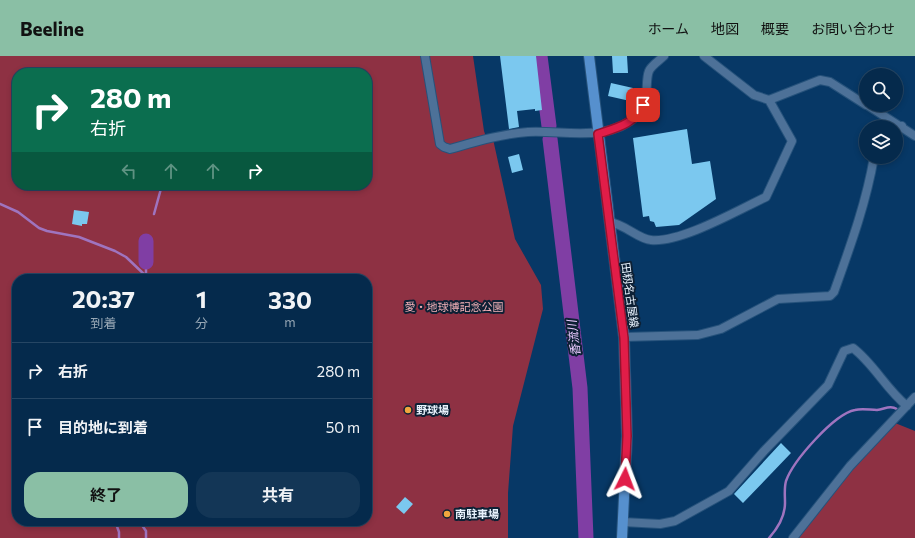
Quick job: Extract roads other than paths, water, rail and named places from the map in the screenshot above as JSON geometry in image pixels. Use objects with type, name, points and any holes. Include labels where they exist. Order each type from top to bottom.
[{"type":"main road","name":"田籾名古屋線","points":[[589,56],[624,338],[627,436],[622,538]]},
{"type":"street","points":[[425,56],[440,144],[450,149],[489,138],[527,132],[598,134],[623,126],[640,114],[647,96],[649,71],[664,56]]},
{"type":"street","points":[[704,56],[754,95],[769,100],[820,80],[830,82],[859,101]]},
{"type":"street","points":[[609,222],[617,223],[650,240],[677,237],[766,196],[792,141],[769,100]]},
{"type":"street","points":[[875,112],[886,120]]},
{"type":"street","points":[[903,132],[915,136]]},
{"type":"street","points":[[624,338],[698,335],[721,328],[778,299],[830,296],[834,292],[853,240],[868,192],[873,164]]},
{"type":"street","points":[[623,522],[660,524],[675,521],[729,491],[764,451],[828,385],[844,351],[853,348],[861,354],[886,386],[907,406]]},
{"type":"street","points":[[793,538],[850,466],[915,397]]},
{"type":"waterway","name":"香流川","points":[[540,56],[549,126]]},
{"type":"waterway","name":"香流川","points":[[550,139],[580,388],[586,538]]},
{"type":"waterway","points":[[154,214],[161,190]]},
{"type":"waterway","points":[[0,204],[18,212],[39,228],[79,237],[115,251],[126,257],[144,274]]},
{"type":"waterway","points":[[146,241],[146,262]]},
{"type":"waterway","points":[[146,265],[146,274]]},
{"type":"waterway","points":[[769,538],[778,526],[784,513],[786,481],[790,472],[815,440],[836,420],[846,413],[863,409],[877,410],[890,407],[897,409]]},
{"type":"waterway","points":[[117,526],[119,538]]},
{"type":"waterway","points":[[142,526],[146,531],[146,538]]},
{"type":"place","name":"野球場","points":[[408,410]]},
{"type":"place","name":"南駐車場","points":[[447,514]]},
{"type":"park label","name":"愛・地球博記念公園","points":[[454,307]]}]
